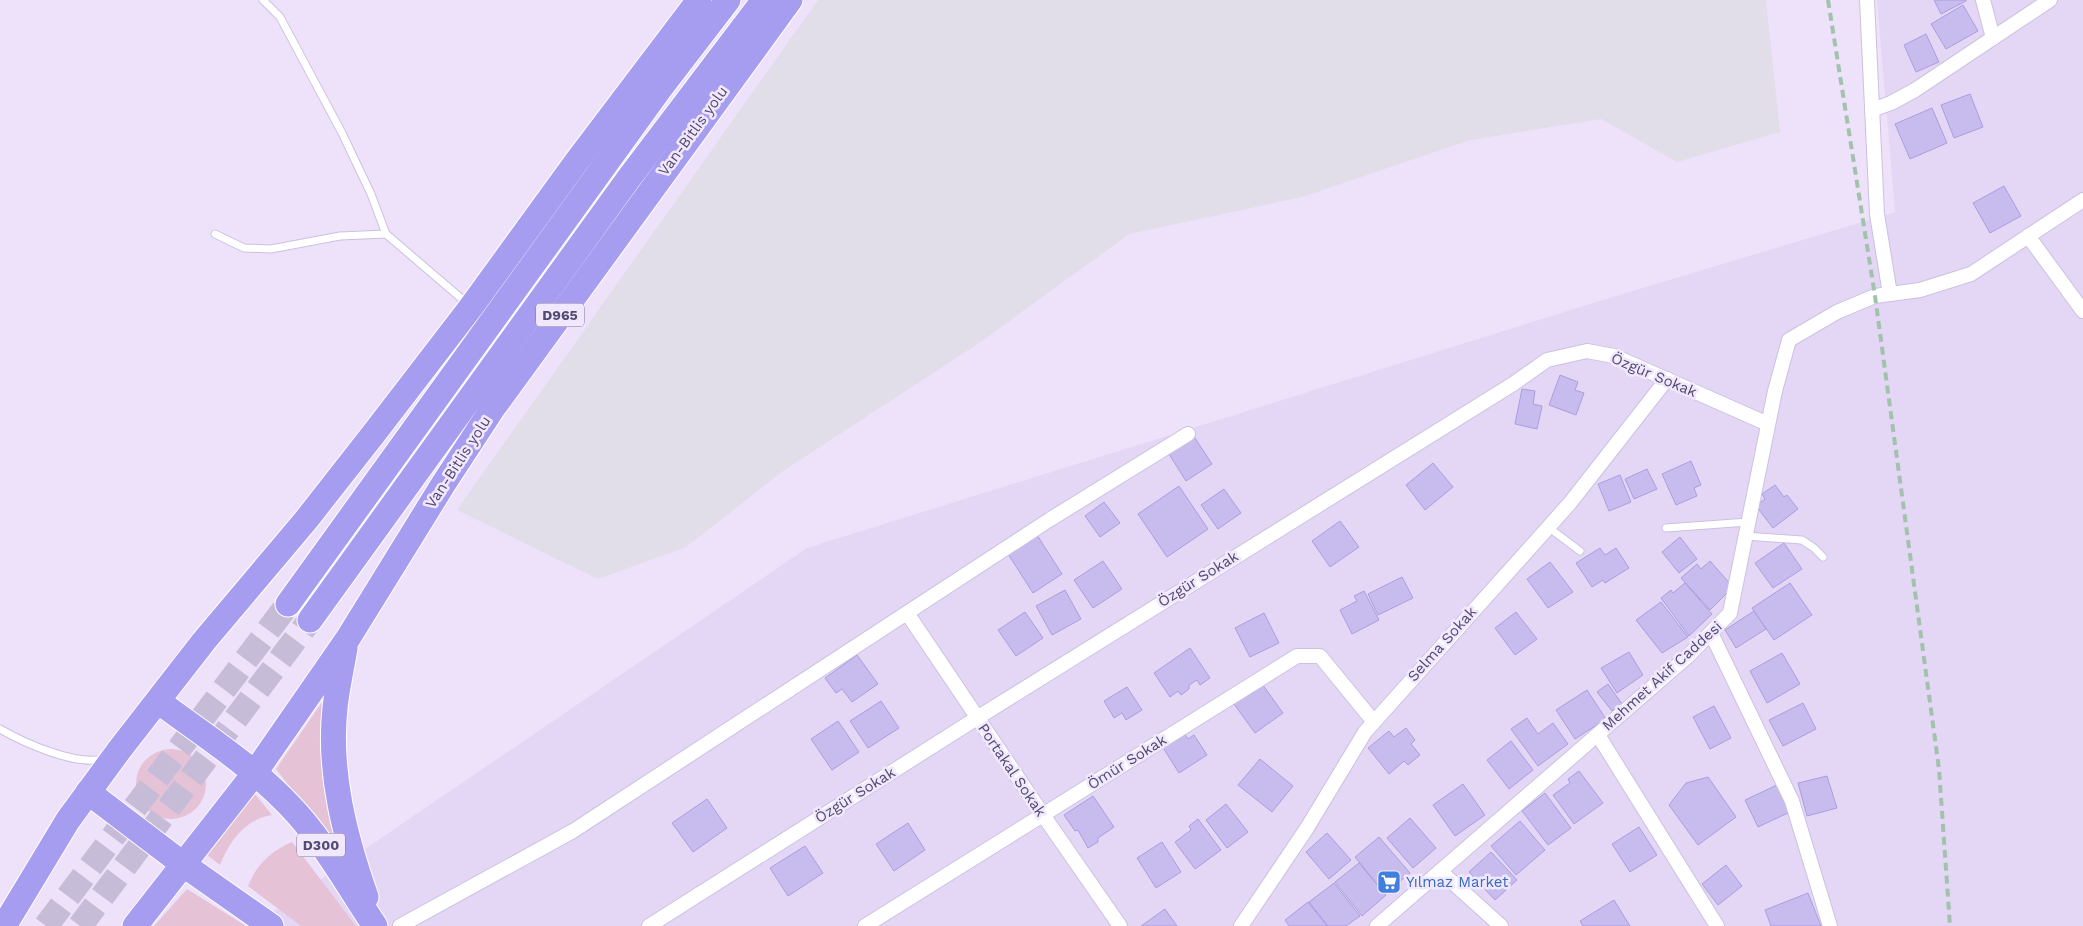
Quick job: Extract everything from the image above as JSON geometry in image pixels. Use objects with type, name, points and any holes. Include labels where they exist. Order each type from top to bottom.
[{"type":"highway","points":[[4,926],[44,859],[88,792],[120,749],[210,633],[306,520],[471,307],[577,161],[699,0]]},
{"type":"highway","points":[[288,604],[659,90],[728,0]]},
{"type":"highway","points":[[310,620],[629,178],[764,0]]},
{"type":"highway","name":"Van-Bitlis yolu","points":[[135,926],[184,866],[254,774],[347,640],[444,483],[493,408],[790,0]]},
{"type":"highway","points":[[347,640],[334,707],[333,755],[340,812],[375,926]]},
{"type":"highway","points":[[158,701],[254,774]]},
{"type":"highway","name":"D300","points":[[254,774],[290,806],[303,822],[375,926]]},
{"type":"highway","points":[[88,792],[184,866],[271,926]]},
{"type":"street","points":[[1867,0],[1878,214],[1890,294]]},
{"type":"street","points":[[1983,0],[1993,38]]},
{"type":"street","points":[[1872,110],[1891,103],[1915,90],[2050,0]]},
{"type":"street","name":"Mehmet Akif Caddesi","points":[[1377,926],[1688,656],[1730,613],[1774,391],[1789,340],[1837,312],[1875,296],[1920,290],[1971,274],[2083,200]]},
{"type":"street","points":[[2028,236],[2083,311]]},
{"type":"street","name":"Özgür Sokak","points":[[649,926],[977,718],[1513,384],[1547,360],[1587,350],[1614,356],[1768,424]]},
{"type":"street","name":"Selma Sokak","points":[[1241,926],[1307,828],[1365,732],[1570,503],[1667,379]]},
{"type":"street","points":[[409,924],[573,831],[1049,520],[1188,434]]},
{"type":"street","name":"Portakal Sokak","points":[[907,613],[1120,926]]},
{"type":"street","points":[[1711,633],[1792,801],[1830,926]]},
{"type":"street","name":"Ömür Sokak","points":[[865,926],[1297,656],[1320,656],[1374,722]]},
{"type":"street","points":[[1598,734],[1717,926]]},
{"type":"street","points":[[1440,871],[1501,926]]},
{"type":"lane","points":[[263,0],[280,17],[342,133],[371,194],[386,234],[471,307]]},
{"type":"lane","points":[[215,234],[244,248],[271,249],[340,236],[386,234]]},
{"type":"lane","points":[[1666,528],[1748,522]]},
{"type":"lane","points":[[1548,527],[1580,550]]},
{"type":"lane","points":[[1745,536],[1802,540],[1823,557]]},
{"type":"lane","points":[[0,729],[40,749],[93,762],[105,759],[120,749]]},
{"type":"shaded area","points":[[818,0],[1766,0],[1780,132],[1677,162],[1601,119],[1470,140],[1302,197],[1129,234],[979,343],[783,471],[686,547],[598,579],[457,510]]},
{"type":"shaded area","points":[[1877,0],[2083,0],[2083,926],[252,926],[807,548],[1603,300],[1895,212]]},
{"type":"shaded area","points":[[325,698],[341,854],[276,769]]},
{"type":"shaded area","points":[[171,749],[190,755],[200,765],[206,784],[200,803],[190,813],[171,819],[152,813],[142,803],[136,784],[142,765],[152,755]]},
{"type":"shaded area","points":[[255,794],[272,815],[254,821],[239,833],[228,848],[220,865],[207,855]]},
{"type":"shaded area","points":[[292,842],[356,926],[301,926],[248,886],[260,865],[271,854]]},
{"type":"shaded area","points":[[187,889],[246,926],[154,926]]},
{"type":"building","points":[[1934,0],[1966,0],[1966,1],[1941,14]]},
{"type":"building","points":[[1963,5],[1978,31],[1946,49],[1931,24]]},
{"type":"building","points":[[1926,34],[1939,62],[1916,72],[1904,45]]},
{"type":"building","points":[[1970,94],[1983,127],[1954,138],[1941,105]]},
{"type":"building","points":[[1932,108],[1947,143],[1910,159],[1895,124]]},
{"type":"building","points":[[2004,186],[2021,216],[1990,233],[1973,203]]},
{"type":"building","points":[[1560,375],[1578,382],[1575,390],[1584,393],[1576,415],[1549,405]]},
{"type":"building","points":[[1522,389],[1535,391],[1533,404],[1542,406],[1537,429],[1515,424]]},
{"type":"building","points":[[1193,435],[1212,464],[1186,481],[1167,451]]},
{"type":"building","points":[[1691,461],[1701,485],[1694,488],[1697,496],[1676,505],[1662,474]]},
{"type":"building","points":[[1433,463],[1453,487],[1425,510],[1406,485]]},
{"type":"building","points":[[1647,469],[1657,489],[1634,499],[1625,479]]},
{"type":"building","points":[[1620,475],[1631,502],[1609,511],[1598,484]]},
{"type":"building","points":[[1775,485],[1784,497],[1787,495],[1798,509],[1773,528],[1756,506],[1765,499],[1762,494]]},
{"type":"building","points":[[1179,486],[1208,529],[1167,557],[1138,514]]},
{"type":"building","points":[[1224,489],[1241,513],[1218,529],[1201,505]]},
{"type":"building","points":[[1104,502],[1120,523],[1100,537],[1085,516]]},
{"type":"building","points":[[1340,521],[1359,547],[1330,567],[1312,541]]},
{"type":"building","points":[[1037,535],[1062,574],[1033,593],[1008,554]]},
{"type":"building","points":[[1680,537],[1697,559],[1679,573],[1662,552]]},
{"type":"building","points":[[1784,543],[1802,569],[1773,588],[1755,563]]},
{"type":"building","points":[[1600,548],[1605,555],[1616,548],[1629,568],[1605,583],[1603,580],[1592,587],[1576,563]]},
{"type":"building","points":[[1103,561],[1122,589],[1093,608],[1074,580]]},
{"type":"building","points":[[1710,561],[1733,587],[1710,610],[1681,578],[1697,564],[1701,569]]},
{"type":"building","points":[[1550,562],[1573,592],[1548,608],[1527,579]]},
{"type":"building","points":[[1402,577],[1413,598],[1378,615],[1368,594]]},
{"type":"building","points":[[1685,583],[1712,614],[1689,636],[1661,598],[1671,590],[1673,593]]},
{"type":"building","points":[[1790,583],[1812,615],[1774,640],[1752,608]]},
{"type":"building","points":[[1065,590],[1081,619],[1052,635],[1036,606]]},
{"type":"building","points":[[1364,591],[1379,620],[1352,634],[1340,610],[1357,601],[1354,596]]},
{"type":"building","points":[[1661,602],[1688,637],[1662,653],[1636,620]]},
{"type":"building","points":[[1754,611],[1766,629],[1736,648],[1725,630]]},
{"type":"building","points":[[1025,612],[1043,638],[1016,656],[998,630]]},
{"type":"building","points":[[1516,612],[1537,639],[1515,655],[1495,628]]},
{"type":"building","points":[[1264,613],[1279,643],[1250,657],[1235,628]]},
{"type":"building","points":[[1190,648],[1210,678],[1200,685],[1197,680],[1189,685],[1189,689],[1181,695],[1178,691],[1170,697],[1154,673]]},
{"type":"building","points":[[1629,652],[1643,675],[1617,693],[1601,668]]},
{"type":"building","points":[[1782,653],[1800,684],[1767,703],[1750,671]]},
{"type":"building","points":[[857,655],[878,684],[852,702],[842,689],[836,693],[825,678]]},
{"type":"building","points":[[1262,684],[1283,713],[1255,733],[1234,704]]},
{"type":"building","points":[[1608,684],[1622,704],[1612,711],[1597,692]]},
{"type":"building","points":[[1127,687],[1142,710],[1126,720],[1122,713],[1114,718],[1104,701]]},
{"type":"building","points":[[1587,690],[1606,719],[1575,739],[1556,710]]},
{"type":"building","points":[[881,701],[899,728],[868,748],[850,721]]},
{"type":"building","points":[[1803,703],[1816,729],[1783,746],[1769,720]]},
{"type":"building","points":[[1714,706],[1731,738],[1710,749],[1693,717]]},
{"type":"building","points":[[1527,718],[1538,734],[1553,723],[1568,744],[1538,766],[1511,729]]},
{"type":"building","points":[[838,721],[859,752],[832,770],[811,739]]},
{"type":"building","points":[[1406,728],[1415,740],[1411,744],[1420,755],[1408,765],[1404,761],[1389,774],[1368,748],[1389,731],[1394,737]]},
{"type":"building","points":[[1181,729],[1188,739],[1194,735],[1207,755],[1179,773],[1160,743]]},
{"type":"building","points":[[1511,741],[1533,770],[1509,789],[1487,760]]},
{"type":"building","points":[[1260,759],[1293,786],[1272,812],[1238,785]]},
{"type":"building","points":[[1579,771],[1603,803],[1574,824],[1553,795],[1570,783],[1568,779]]},
{"type":"building","points":[[1827,776],[1837,808],[1807,816],[1798,783]]},
{"type":"building","points":[[1708,777],[1736,817],[1698,845],[1669,805],[1686,783]]},
{"type":"building","points":[[1463,784],[1485,815],[1455,836],[1433,805]]},
{"type":"building","points":[[1777,785],[1790,812],[1758,827],[1745,800]]},
{"type":"building","points":[[1545,793],[1571,828],[1548,845],[1522,811]]},
{"type":"building","points":[[1093,796],[1114,827],[1098,838],[1098,842],[1088,848],[1078,830],[1075,831],[1064,815]]},
{"type":"building","points":[[707,799],[727,828],[693,852],[672,823]]},
{"type":"building","points":[[1226,804],[1248,832],[1227,848],[1206,820]]},
{"type":"building","points":[[1410,818],[1436,848],[1413,868],[1387,838]]},
{"type":"building","points":[[1198,819],[1221,850],[1195,869],[1175,842],[1191,830],[1189,826]]},
{"type":"building","points":[[1520,821],[1545,850],[1516,875],[1491,846]]},
{"type":"building","points":[[908,823],[925,850],[894,871],[876,844]]},
{"type":"building","points":[[1639,827],[1657,855],[1630,872],[1612,844]]},
{"type":"building","points":[[1327,833],[1351,860],[1329,879],[1306,852]]},
{"type":"building","points":[[1379,837],[1410,873],[1385,894],[1355,857]]},
{"type":"building","points":[[1162,842],[1181,872],[1156,888],[1137,858]]},
{"type":"building","points":[[805,846],[823,873],[788,896],[770,868]]},
{"type":"building","points":[[1491,852],[1517,880],[1495,900],[1469,872]]},
{"type":"building","points":[[1359,863],[1386,895],[1362,916],[1335,882]]},
{"type":"building","points":[[1726,865],[1742,886],[1718,905],[1702,884]]},
{"type":"building","points":[[1334,883],[1360,916],[1346,926],[1328,926],[1309,902]]},
{"type":"building","points":[[1808,893],[1821,926],[1771,926],[1765,910]]},
{"type":"building","points":[[1614,900],[1630,926],[1583,926],[1580,921]]},
{"type":"building","points":[[1308,902],[1327,926],[1289,926],[1285,920]]},
{"type":"building","points":[[1165,909],[1177,926],[1141,926]]},
{"type":"tunnel","points":[[46,926],[288,604]]},
{"type":"tunnel","points":[[80,926],[310,620]]},
{"type":"railway","points":[[1828,0],[1875,296],[1939,769],[1950,926]]},
{"type":"place","name":"Yılmaz Market","points":[[1389,882]]}]
